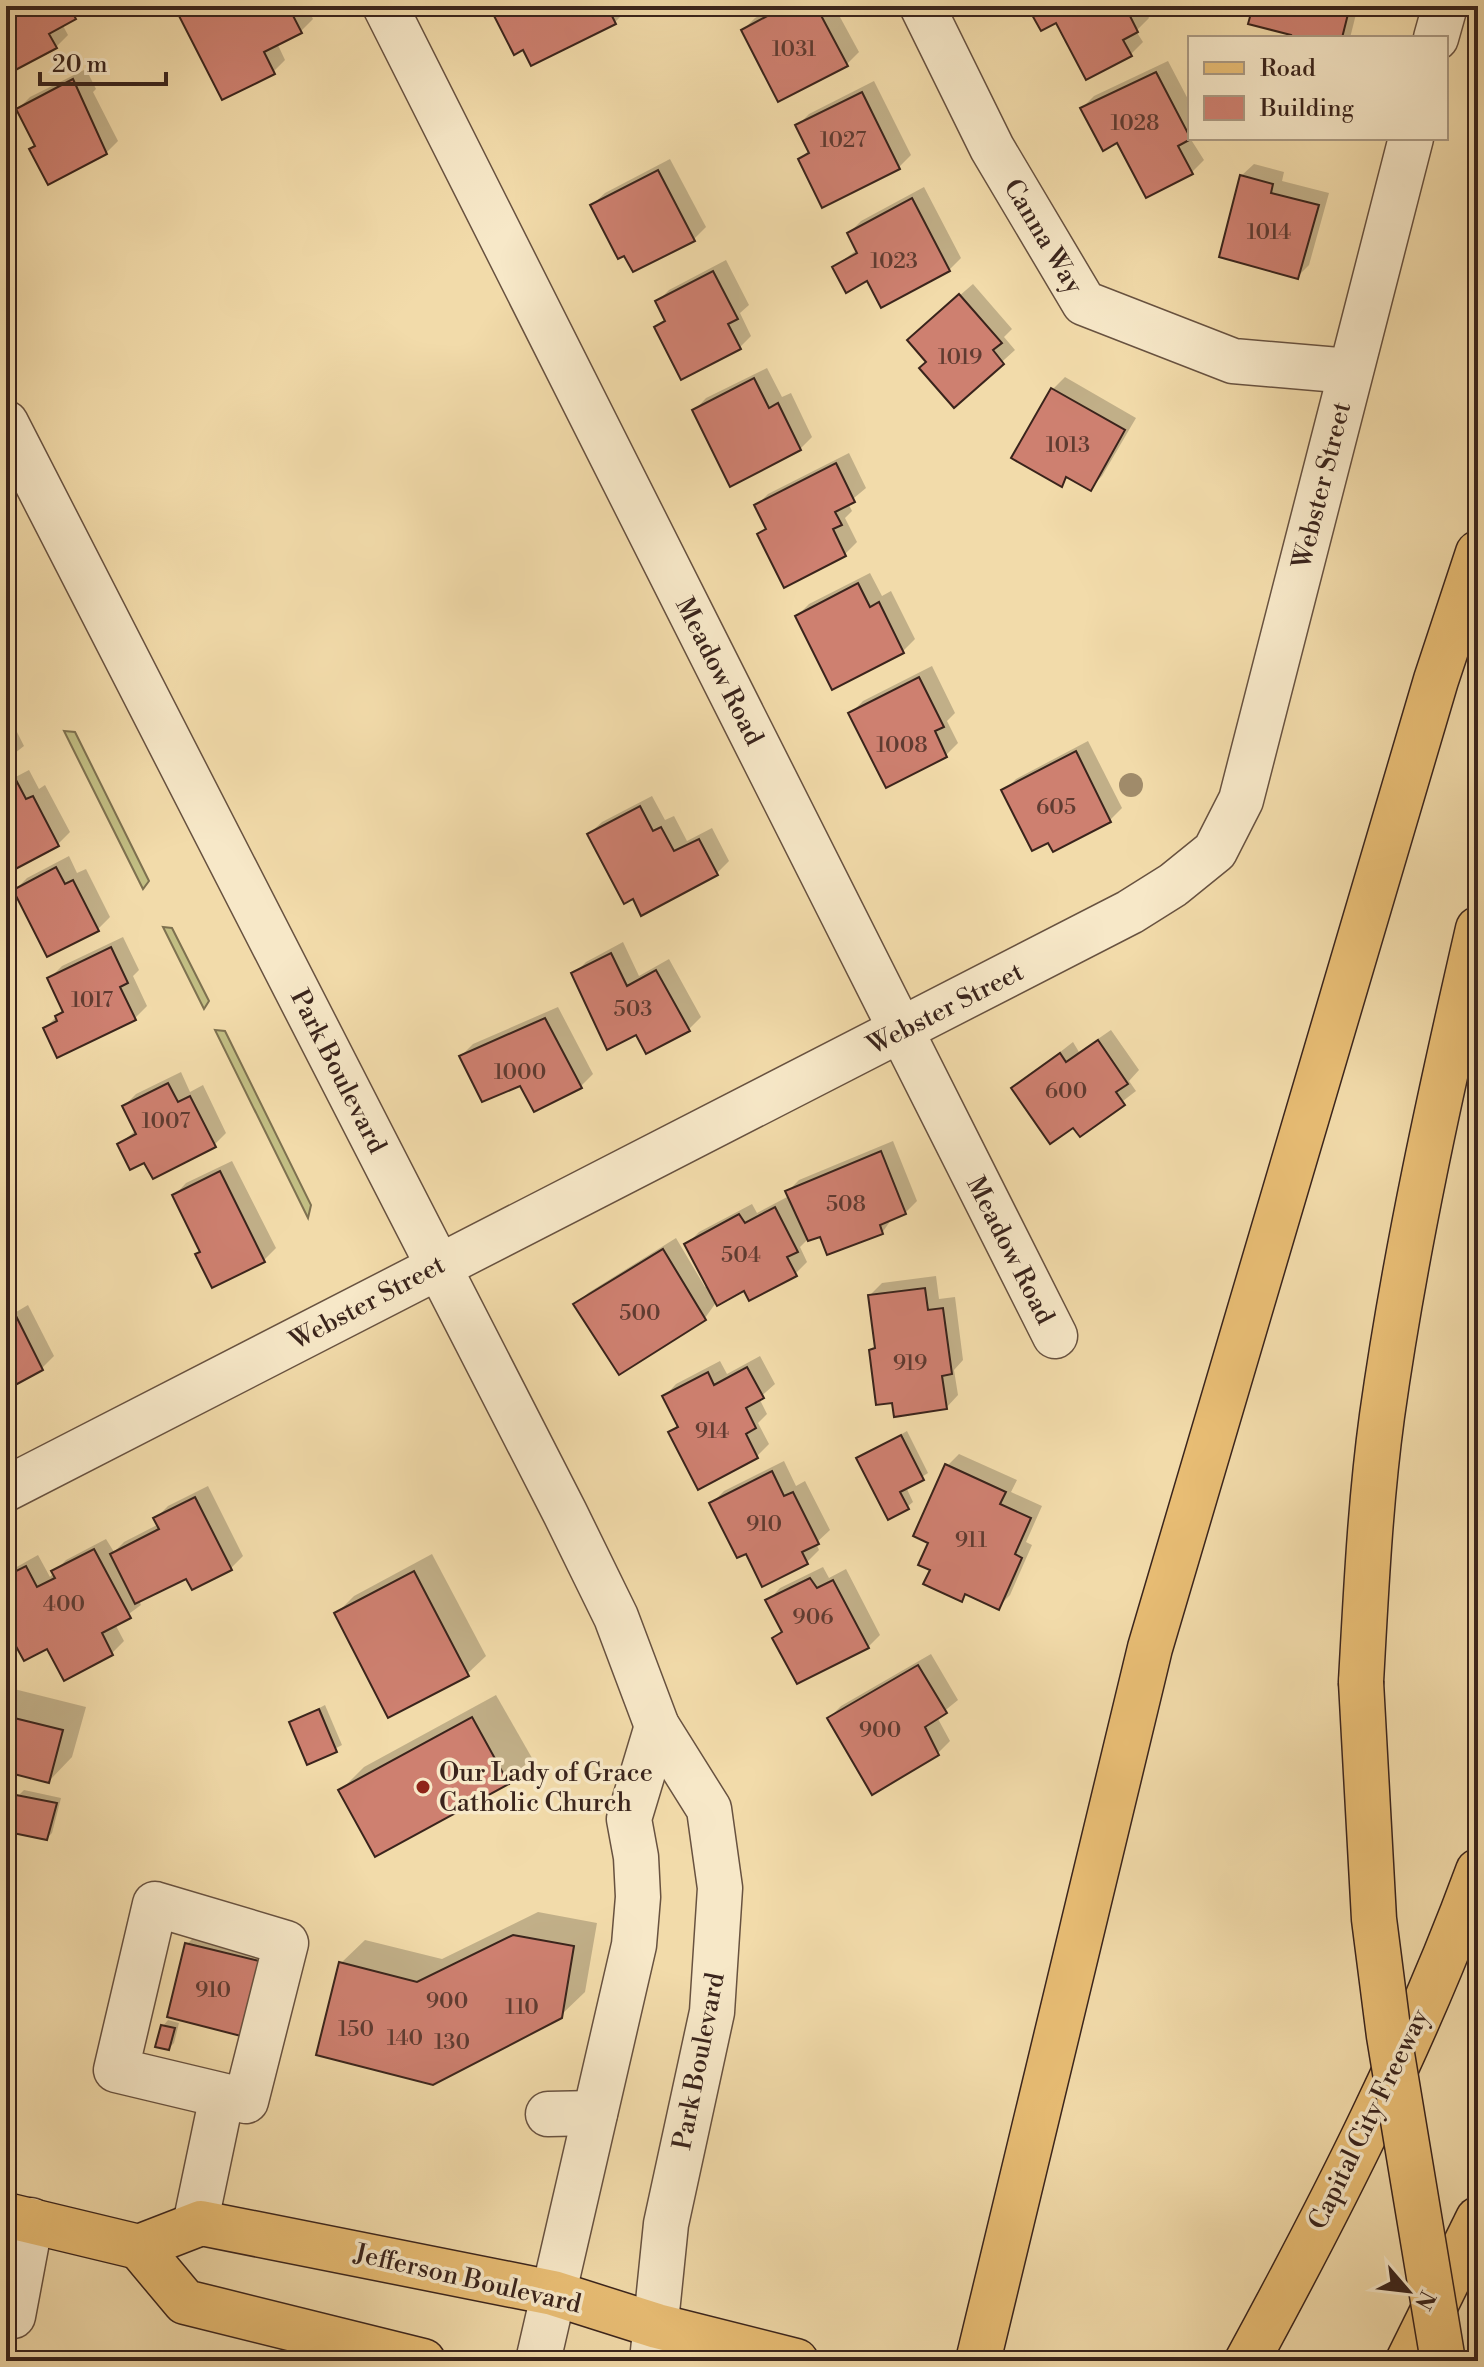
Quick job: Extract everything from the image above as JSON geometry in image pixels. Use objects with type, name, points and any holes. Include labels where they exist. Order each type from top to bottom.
[{"type":"main road","points":[[978,2361],[1150,1648],[1436,680],[1478,553]]},
{"type":"main road","points":[[1443,2361],[1389,2036],[1374,1919],[1361,1682],[1367,1561],[1386,1388],[1405,1269],[1478,929]]},
{"type":"main road","name":"Capital City Freeway","points":[[1247,2361],[1409,2037],[1478,1871]]},
{"type":"main road","points":[[18,2217],[139,2247],[185,2302],[423,2361]]},
{"type":"main road","points":[[1408,2361],[1478,2219]]},
{"type":"main road","name":"Jefferson Boulevard","points":[[139,2247],[195,2225],[216,2226],[553,2293],[654,2344],[796,2361]]},
{"type":"street","name":"Meadow Road","points":[[385,6],[1055,1336]]},
{"type":"street","name":"Canna Way","points":[[922,6],[992,148],[1084,303],[1233,361],[1350,371]]},
{"type":"street","points":[[1437,36],[1445,6]]},
{"type":"street","name":"Webster Street","points":[[6,1489],[1130,912],[1173,885],[1215,851],[1241,800],[1410,140]]},
{"type":"street","name":"Park Boulevard","points":[[6,423],[439,1265],[616,1617],[657,1726],[709,1809],[720,1888],[712,2012],[666,2224],[654,2344]]},
{"type":"street","points":[[538,2361],[634,1945],[638,1897],[636,1857],[629,1819],[657,1726]]},
{"type":"street","points":[[155,1904],[286,1943],[246,2101],[222,2096],[116,2070],[155,1904]]},
{"type":"street","points":[[195,2225],[222,2096]]},
{"type":"street","points":[[548,2114],[595,2113]]},
{"type":"street","points":[[13,2316],[18,2217]]},
{"type":"shaded area","points":[[64,731],[75,732],[149,881],[143,889]]},
{"type":"shaded area","points":[[163,927],[172,928],[209,1001],[204,1009]]},
{"type":"shaded area","points":[[215,1030],[225,1031],[311,1205],[308,1218]]},
{"type":"building","points":[[6,6],[69,6],[76,19],[49,34],[57,48],[6,75]]},
{"type":"building","points":[[189,6],[288,6],[302,33],[264,52],[275,74],[222,100],[177,12]]},
{"type":"building","points":[[489,6],[607,6],[616,24],[531,66],[523,50],[514,55]]},
{"type":"building","points":[[786,6],[816,6],[848,66],[778,102],[741,30]]},
{"type":"building","points":[[1027,6],[1125,6],[1138,32],[1123,40],[1132,56],[1086,80],[1056,23],[1041,31]]},
{"type":"building","points":[[1253,6],[1350,6],[1342,36],[1291,36],[1248,24]]},
{"type":"building","points":[[1156,72],[1188,133],[1189,140],[1178,146],[1193,174],[1146,198],[1117,143],[1103,151],[1080,108]]},
{"type":"building","points":[[73,79],[107,154],[48,185],[29,149],[35,146],[16,109]]},
{"type":"building","points":[[862,92],[900,169],[822,208],[798,159],[809,153],[795,125]]},
{"type":"building","points":[[658,170],[695,241],[633,272],[624,256],[618,259],[590,205]]},
{"type":"building","points":[[1240,175],[1273,184],[1271,193],[1319,205],[1298,279],[1219,257]]},
{"type":"building","points":[[912,198],[950,271],[881,308],[867,281],[846,293],[832,267],[857,253],[847,233]]},
{"type":"building","points":[[713,271],[738,319],[728,324],[741,349],[681,380],[654,327],[665,321],[655,301]]},
{"type":"building","points":[[959,294],[1002,343],[993,350],[1004,364],[954,408],[919,368],[926,362],[907,340]]},
{"type":"building","points":[[754,378],[769,408],[778,403],[801,450],[730,487],[692,410]]},
{"type":"building","points":[[1051,388],[1125,430],[1091,491],[1066,477],[1062,487],[1011,458]]},
{"type":"building","points":[[836,463],[855,502],[835,512],[842,525],[833,529],[846,556],[784,588],[757,534],[766,529],[754,505]]},
{"type":"building","points":[[858,583],[870,607],[879,602],[904,653],[832,690],[795,616]]},
{"type":"building","points":[[919,677],[944,727],[935,731],[947,757],[886,788],[848,713]]},
{"type":"building","points":[[1076,751],[1111,822],[1053,852],[1048,843],[1032,851],[1001,790]]},
{"type":"building","points":[[16,780],[26,799],[33,796],[59,846],[6,874],[6,786]]},
{"type":"building","points":[[640,806],[653,831],[661,827],[674,851],[699,839],[718,875],[641,916],[633,899],[624,904],[587,834]]},
{"type":"building","points":[[56,867],[65,884],[73,880],[99,931],[47,957],[13,890]]},
{"type":"building","points":[[111,947],[128,983],[120,987],[136,1020],[57,1058],[43,1028],[57,1021],[55,1016],[63,1012],[47,978]]},
{"type":"building","points":[[611,953],[627,986],[656,970],[690,1031],[646,1054],[636,1035],[607,1050],[571,973]]},
{"type":"building","points":[[545,1018],[582,1088],[534,1112],[520,1086],[482,1102],[459,1056]]},
{"type":"building","points":[[1098,1040],[1128,1084],[1116,1092],[1125,1105],[1080,1137],[1073,1128],[1050,1144],[1011,1088],[1060,1053],[1066,1062]]},
{"type":"building","points":[[168,1083],[178,1102],[190,1096],[216,1147],[153,1179],[144,1163],[130,1170],[117,1144],[136,1134],[122,1106]]},
{"type":"building","points":[[881,1151],[906,1214],[880,1225],[883,1234],[827,1255],[820,1237],[808,1241],[785,1191]]},
{"type":"building","points":[[220,1171],[265,1262],[212,1288],[195,1254],[200,1252],[172,1195]]},
{"type":"building","points":[[775,1207],[798,1252],[787,1257],[797,1276],[749,1301],[744,1291],[717,1306],[684,1244],[739,1214],[745,1223]]},
{"type":"building","points":[[663,1249],[706,1320],[619,1375],[573,1304]]},
{"type":"building","points":[[925,1288],[928,1310],[943,1308],[952,1374],[942,1376],[947,1409],[894,1417],[892,1403],[876,1405],[869,1350],[875,1348],[868,1295]]},
{"type":"building","points":[[16,1316],[43,1370],[6,1390],[6,1321]]},
{"type":"building","points":[[747,1367],[764,1398],[746,1408],[756,1428],[746,1434],[758,1458],[698,1490],[668,1432],[678,1427],[662,1396],[708,1372],[714,1385]]},
{"type":"building","points":[[901,1435],[924,1480],[900,1492],[909,1509],[888,1520],[856,1458]]},
{"type":"building","points":[[945,1464],[1006,1492],[1000,1504],[1031,1518],[1015,1554],[1022,1558],[999,1610],[965,1594],[962,1602],[923,1584],[930,1570],[918,1565],[928,1543],[913,1536]]},
{"type":"building","points":[[772,1471],[784,1496],[793,1492],[819,1544],[802,1552],[808,1564],[762,1587],[746,1554],[737,1558],[709,1503]]},
{"type":"building","points":[[195,1497],[232,1570],[192,1590],[186,1579],[135,1604],[110,1554],[159,1529],[153,1518]]},
{"type":"building","points":[[94,1549],[131,1618],[102,1633],[113,1655],[64,1681],[47,1649],[24,1661],[6,1628],[6,1576],[26,1566],[37,1587],[55,1578],[51,1571]]},
{"type":"building","points":[[414,1571],[469,1676],[388,1718],[334,1613]]},
{"type":"building","points":[[810,1578],[817,1588],[833,1580],[869,1648],[797,1684],[772,1638],[782,1632],[765,1600]]},
{"type":"building","points":[[918,1665],[947,1713],[925,1727],[939,1755],[872,1795],[827,1718]]},
{"type":"building","points":[[319,1709],[337,1752],[307,1765],[289,1722]]},
{"type":"building","points":[[6,1716],[63,1730],[49,1783],[6,1772]]},
{"type":"building","name":"Our Lady of Grace Catholic Church","points":[[472,1717],[509,1784],[375,1857],[338,1790]]},
{"type":"building","points":[[16,1795],[57,1803],[47,1840],[8,1832]]},
{"type":"building","points":[[513,1935],[574,1946],[562,2018],[433,2085],[316,2055],[339,1962],[417,1982]]},
{"type":"building","points":[[185,1943],[259,1961],[241,2036],[167,2017]]},
{"type":"building","points":[[161,2025],[175,2028],[169,2050],[155,2047]]},
{"type":"place","name":"Our Lady of Grace Catholic Church","points":[[423,1787]]}]
